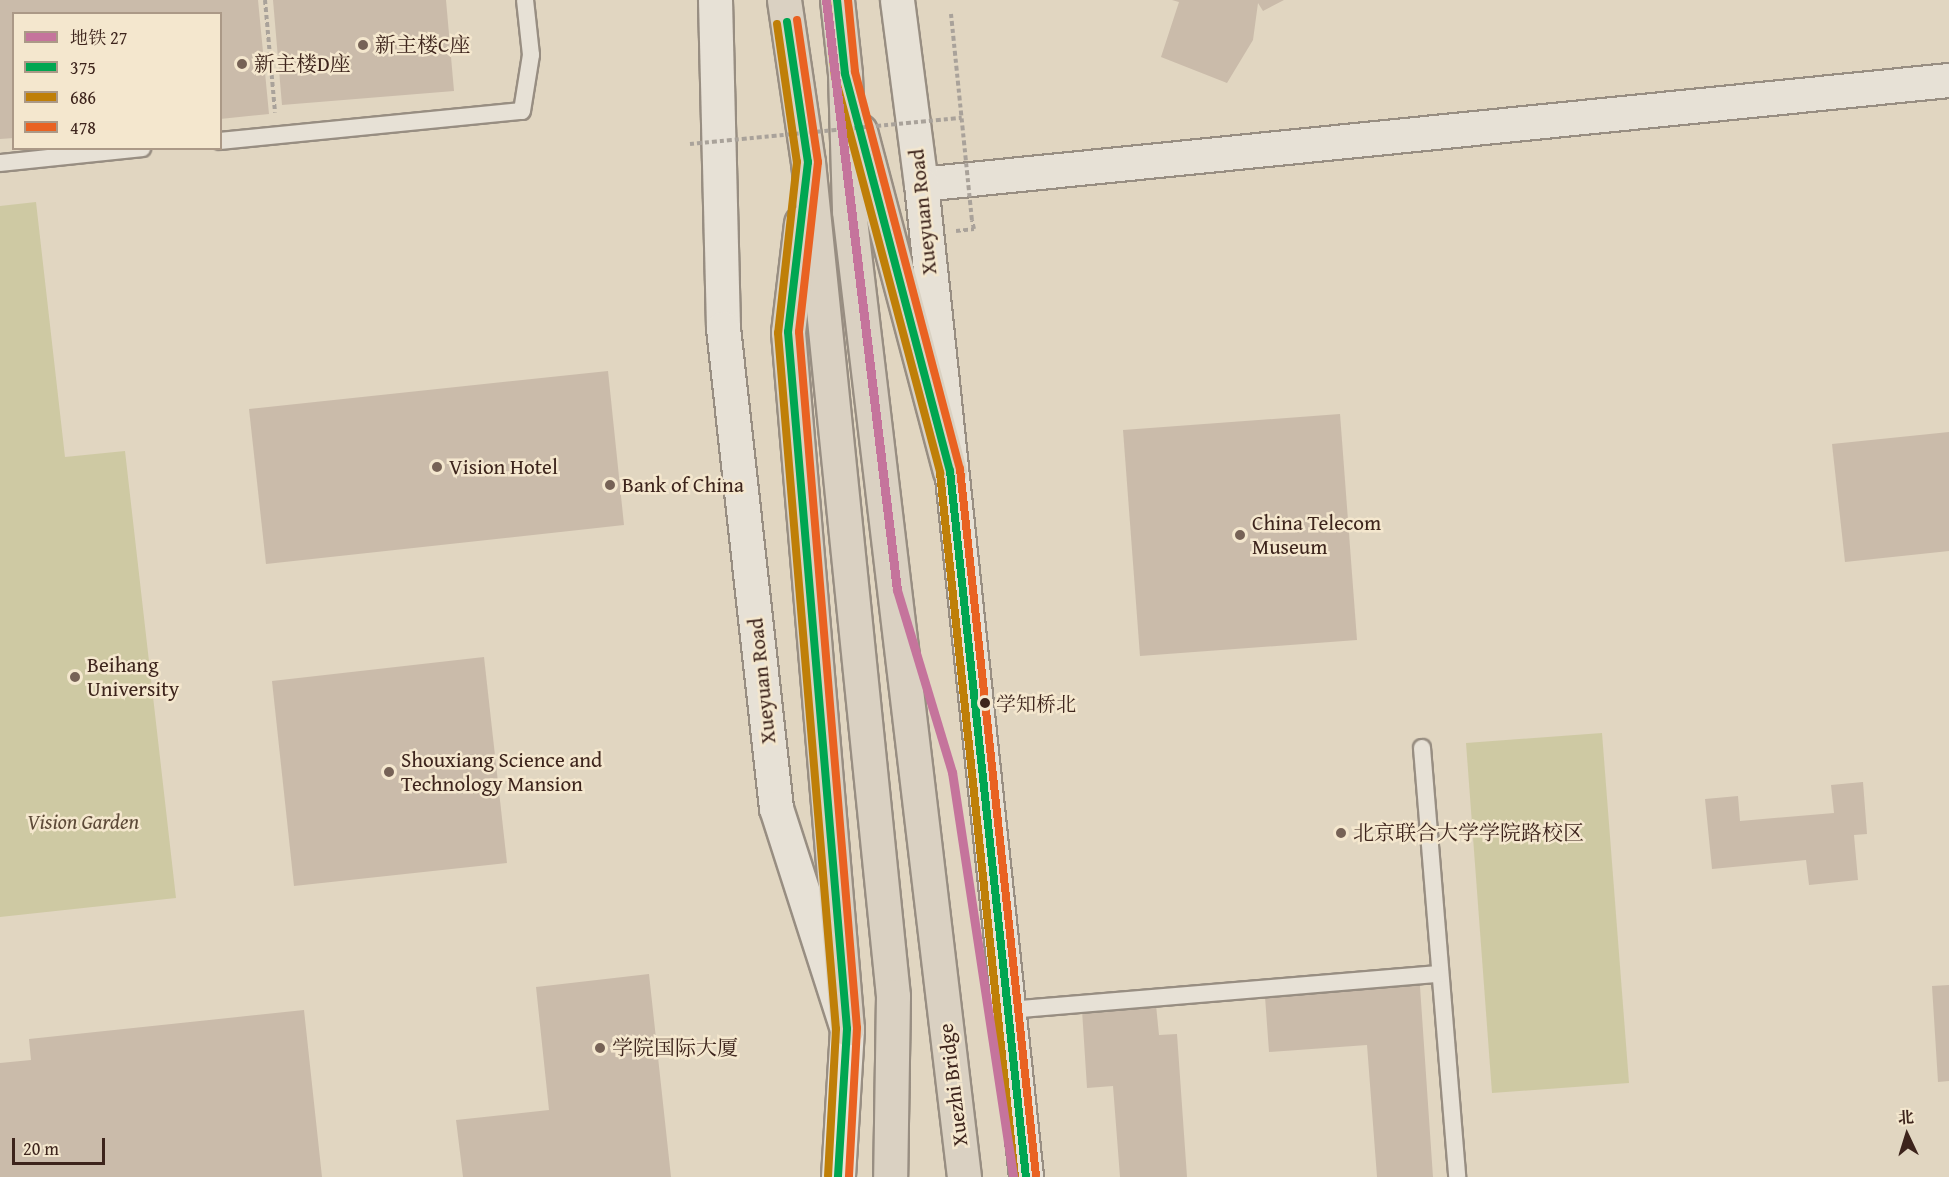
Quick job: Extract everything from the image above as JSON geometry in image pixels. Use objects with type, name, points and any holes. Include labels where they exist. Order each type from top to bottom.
[{"type":"highway","points":[[784,0],[808,162],[893,996],[890,1177]]},
{"type":"highway","points":[[837,0],[845,74],[950,471]]},
{"type":"highway","name":"Xuezhi Bridge","points":[[845,74],[849,211],[964,1177]]},
{"type":"highway","points":[[808,162],[788,332],[826,817],[847,1029]]},
{"type":"street","name":"Xueyuan Road","points":[[715,0],[723,328],[776,808],[847,1029]]},
{"type":"street","name":"Xueyuan Road","points":[[897,0],[921,184],[1026,1177]]},
{"type":"street","points":[[921,184],[1949,80]]},
{"type":"street","points":[[838,1177],[847,1029]]},
{"type":"lane","points":[[222,141],[522,111],[531,55],[525,0]]},
{"type":"lane","points":[[0,163],[123,150]]},
{"type":"lane","points":[[1422,748],[1457,1177]]},
{"type":"lane","points":[[1008,1010],[1440,974]]},
{"type":"path","points":[[266,0],[277,135]]},
{"type":"path","points":[[951,14],[972,220]]},
{"type":"path","points":[[690,144],[962,118]]},
{"type":"green space","name":"Vision Garden","points":[[36,202],[65,457],[125,451],[176,898],[0,917],[0,206]]},
{"type":"green space","points":[[1602,733],[1629,1083],[1492,1093],[1466,743]]},
{"type":"building","name":"新主楼D座","points":[[0,0],[258,0],[269,114],[222,119],[222,12],[12,12],[12,138],[0,139]]},
{"type":"building","name":"新主楼C座","points":[[273,0],[446,0],[454,91],[282,105]]},
{"type":"building","points":[[1172,0],[1284,0],[1263,11],[1258,3],[1253,40],[1227,83],[1161,57],[1179,2]]},
{"type":"building","name":"Vision Hotel","points":[[608,371],[624,525],[266,564],[249,409]]},
{"type":"building","name":"China Telecom Museum","points":[[1340,414],[1357,640],[1140,656],[1123,430]]},
{"type":"building","points":[[1949,432],[1949,551],[1845,562],[1832,444]]},
{"type":"building","name":"Shouxiang Science and Technology Mansion","points":[[484,657],[507,863],[294,886],[272,681]]},
{"type":"building","points":[[1863,782],[1867,834],[1854,835],[1858,880],[1809,885],[1806,860],[1712,869],[1705,799],[1738,796],[1740,821],[1834,813],[1831,785]]},
{"type":"building","points":[[1419,972],[1433,1177],[1377,1177],[1367,1045],[1269,1052],[1264,983]]},
{"type":"building","name":"学院国际大厦","points":[[649,974],[671,1177],[463,1177],[456,1120],[549,1110],[536,987]]},
{"type":"building","points":[[1949,985],[1949,1081],[1938,1082],[1932,986]]},
{"type":"building","points":[[1156,1005],[1159,1035],[1177,1034],[1187,1177],[1120,1177],[1113,1086],[1087,1088],[1082,1010]]},
{"type":"building","points":[[304,1010],[322,1177],[0,1177],[0,1063],[31,1060],[29,1039]]},
{"type":"metro line","name":"27","points":[[826,0],[897,590],[952,772],[1013,1177]]},
{"type":"transit line","name":"375","points":[[837,0],[845,74],[950,471],[1026,1177]]},
{"type":"transit line","name":"478","points":[[848,0],[855,72],[960,469],[1036,1176]]},
{"type":"transit line","name":"686","points":[[827,1],[835,77],[940,473],[1015,1177]]},
{"type":"transit line","name":"478","points":[[797,20],[818,162],[799,332],[857,1028],[849,1177]]},
{"type":"transit line","name":"375","points":[[787,22],[808,162],[788,332],[847,1029],[838,1177]]},
{"type":"transit line","name":"686","points":[[777,24],[797,162],[778,333],[836,1029],[828,1176]]},
{"type":"place","name":"新主楼C座","points":[[363,45]]},
{"type":"place","name":"新主楼D座","points":[[242,64]]},
{"type":"place","name":"Vision Hotel","points":[[437,467]]},
{"type":"place","name":"Bank of China","points":[[610,485]]},
{"type":"place","name":"China Telecom Museum","points":[[1240,535]]},
{"type":"place","name":"Beihang University","points":[[75,677]]},
{"type":"place","name":"学知桥北","points":[[985,703]]},
{"type":"place","name":"Shouxiang Science and Technology Mansion","points":[[389,772]]},
{"type":"place","name":"北京联合大学学院路校区","points":[[1341,833]]},
{"type":"place","name":"学院国际大厦","points":[[600,1048]]}]
